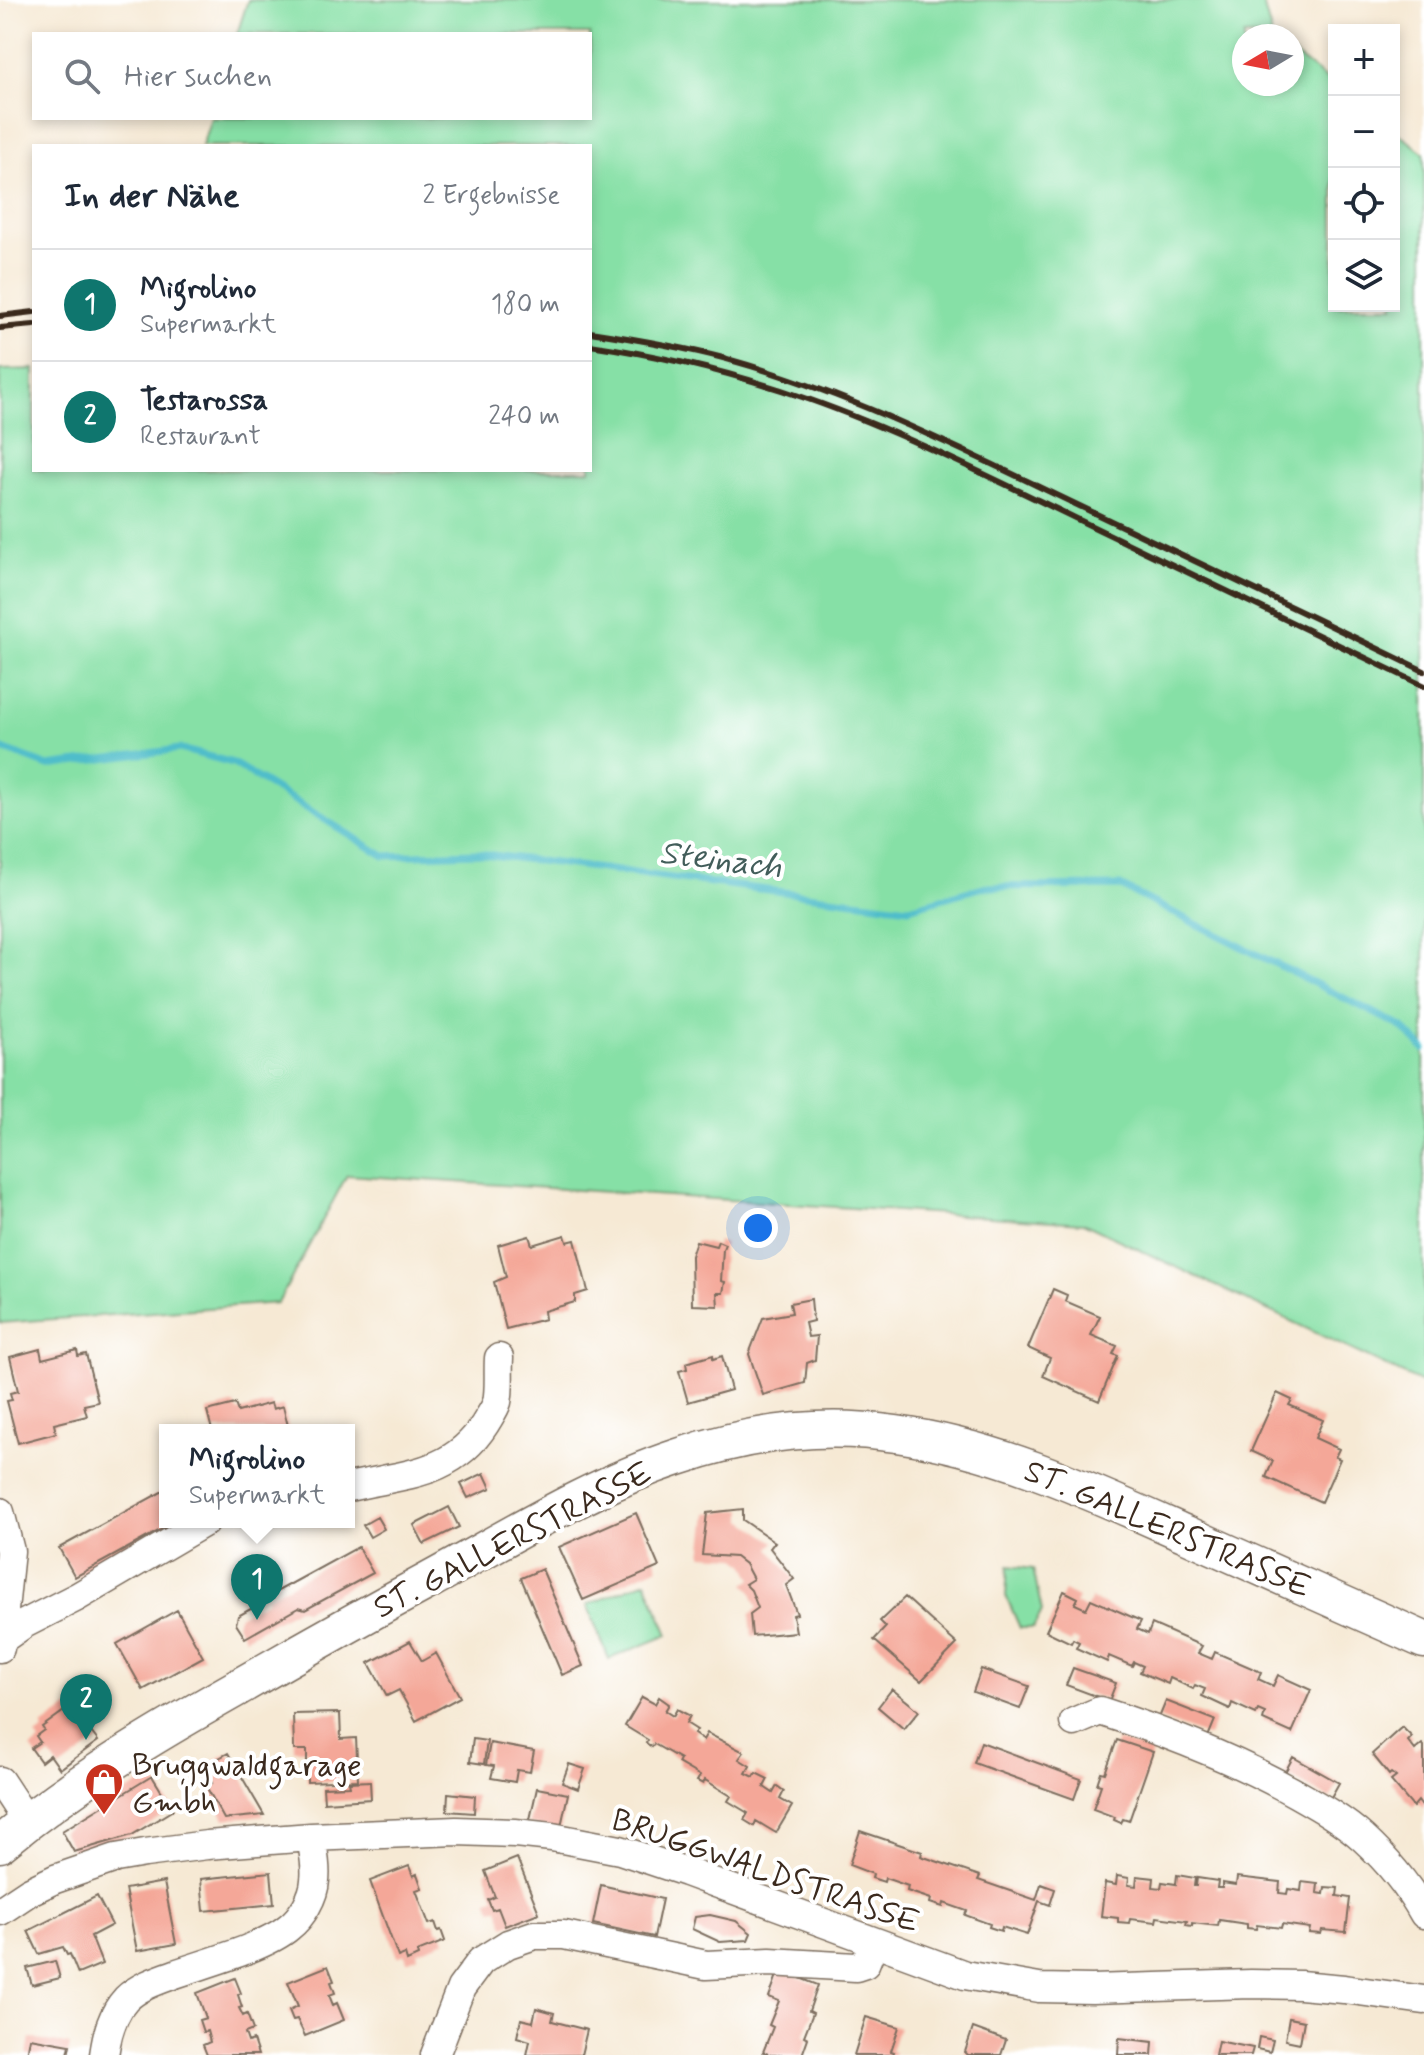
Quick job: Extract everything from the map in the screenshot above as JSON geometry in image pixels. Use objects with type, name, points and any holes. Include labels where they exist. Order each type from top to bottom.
[{"type":"main road","name":"ST. GALLERSTRASSE","points":[[13,1833],[129,1751],[336,1631],[534,1522],[636,1472],[679,1456],[757,1435],[834,1429],[875,1431],[951,1443],[1000,1458],[1121,1505],[1424,1640]]},
{"type":"street","points":[[355,1486],[408,1477],[457,1456],[479,1434],[497,1402],[499,1358]]},
{"type":"street","points":[[0,1512],[10,1551],[1,1644]]},
{"type":"street","points":[[1,1644],[24,1624],[77,1597],[195,1528]]},
{"type":"street","points":[[1074,1722],[1100,1711],[1161,1731],[1274,1782],[1331,1814],[1362,1837],[1391,1866],[1424,1914]]},
{"type":"street","points":[[0,1781],[13,1833]]},
{"type":"street","name":"BRUGGWALDSTRASSE","points":[[0,1911],[55,1879],[116,1858],[207,1845],[311,1837],[456,1831],[515,1833],[620,1850],[965,1975],[1039,1988],[1300,1985],[1424,2000]]},
{"type":"street","points":[[104,2055],[114,2015],[128,1997],[159,1980],[277,1936],[301,1916],[316,1881],[311,1837]]},
{"type":"street","points":[[435,2055],[461,1988],[481,1961],[508,1944],[534,1935],[564,1935],[706,1965],[770,1962],[856,1967],[865,1964],[874,1942]]},
{"type":"green space","points":[[248,0],[1262,0],[1269,24],[1232,24],[1232,96],[1304,96],[1304,62],[1328,80],[1328,312],[1400,312],[1400,135],[1424,153],[1424,1384],[1083,1223],[347,1175],[278,1303],[0,1323],[0,370],[32,369],[32,472],[592,472],[592,144],[203,144],[210,120],[592,120],[592,32],[238,32]]},
{"type":"green space","points":[[1008,1566],[1033,1569],[1042,1611],[1033,1628],[1020,1628],[1006,1596]]},
{"type":"green space","points":[[646,1581],[668,1635],[609,1659],[587,1605]]},
{"type":"building","points":[[565,1235],[567,1242],[575,1240],[588,1291],[575,1295],[575,1302],[544,1311],[545,1319],[506,1329],[494,1282],[506,1277],[498,1245],[529,1236],[532,1245]]},
{"type":"building","points":[[696,1241],[716,1246],[718,1241],[725,1244],[721,1281],[725,1282],[723,1293],[717,1293],[718,1306],[692,1305],[691,1256]]},
{"type":"building","points":[[1053,1289],[1067,1295],[1065,1301],[1100,1316],[1091,1335],[1117,1346],[1113,1354],[1118,1356],[1099,1401],[1043,1376],[1050,1358],[1028,1348]]},
{"type":"building","points":[[811,1299],[813,1321],[805,1323],[808,1337],[817,1336],[815,1360],[807,1363],[805,1383],[763,1395],[749,1354],[763,1318],[792,1313],[790,1303]]},
{"type":"building","points":[[40,1349],[42,1359],[77,1350],[78,1356],[86,1354],[98,1402],[84,1405],[87,1416],[54,1424],[56,1433],[18,1443],[7,1401],[12,1400],[10,1393],[18,1391],[10,1357]]},
{"type":"building","points":[[713,1355],[713,1359],[722,1356],[731,1390],[688,1402],[679,1371],[687,1369],[686,1363]]},
{"type":"building","points":[[1277,1393],[1292,1400],[1289,1405],[1323,1420],[1315,1438],[1339,1449],[1335,1457],[1340,1459],[1321,1502],[1266,1477],[1273,1461],[1251,1451]]},
{"type":"building","points":[[271,1403],[273,1409],[283,1406],[288,1424],[210,1424],[207,1411],[235,1404],[238,1412]]},
{"type":"building","points":[[484,1473],[491,1488],[468,1498],[461,1484]]},
{"type":"building","points":[[159,1493],[159,1528],[164,1528],[75,1577],[59,1548]]},
{"type":"building","points":[[449,1507],[459,1527],[424,1544],[414,1525]]},
{"type":"building","points":[[743,1509],[743,1520],[775,1542],[770,1548],[794,1579],[786,1585],[797,1614],[793,1615],[796,1632],[752,1636],[750,1614],[758,1608],[751,1590],[745,1584],[753,1579],[745,1564],[736,1557],[702,1555],[707,1513]]},
{"type":"building","points":[[636,1513],[659,1567],[583,1600],[559,1547]]},
{"type":"building","points":[[377,1517],[384,1529],[370,1537],[363,1525]]},
{"type":"building","points":[[358,1547],[373,1573],[305,1610],[298,1608],[245,1638],[236,1624],[238,1616]]},
{"type":"building","points":[[256,1562],[264,1576],[250,1584],[242,1569]]},
{"type":"building","points":[[542,1569],[583,1666],[562,1675],[521,1578]]},
{"type":"building","points":[[1064,1591],[1078,1598],[1075,1604],[1086,1609],[1091,1599],[1141,1621],[1137,1629],[1148,1634],[1152,1624],[1202,1646],[1198,1653],[1212,1659],[1215,1652],[1261,1672],[1258,1679],[1273,1686],[1278,1675],[1311,1690],[1292,1733],[1263,1720],[1265,1713],[1258,1710],[1256,1714],[1232,1703],[1230,1709],[1202,1696],[1205,1689],[1195,1685],[1193,1689],[1170,1678],[1168,1684],[1140,1672],[1143,1666],[1134,1662],[1132,1666],[1109,1656],[1107,1662],[1076,1648],[1079,1642],[1073,1639],[1071,1643],[1046,1631]]},
{"type":"building","points":[[905,1597],[957,1644],[921,1681],[874,1640],[886,1627],[880,1621]]},
{"type":"building","points":[[177,1610],[203,1657],[143,1690],[117,1644]]},
{"type":"building","points":[[410,1641],[422,1661],[436,1653],[460,1697],[416,1721],[399,1690],[387,1696],[369,1663]]},
{"type":"building","points":[[1073,1668],[1116,1683],[1109,1701],[1066,1685]]},
{"type":"building","points":[[981,1669],[1029,1686],[1020,1709],[973,1692]]},
{"type":"building","points":[[892,1689],[919,1711],[904,1729],[878,1707]]},
{"type":"building","points":[[642,1697],[655,1704],[659,1697],[669,1704],[665,1711],[673,1716],[677,1709],[690,1716],[686,1723],[697,1730],[694,1734],[703,1740],[707,1733],[744,1752],[739,1759],[750,1766],[746,1773],[754,1777],[756,1773],[768,1779],[764,1787],[773,1793],[777,1786],[784,1791],[780,1799],[792,1806],[776,1833],[756,1821],[754,1826],[744,1820],[748,1813],[728,1801],[731,1796],[705,1780],[703,1784],[697,1781],[700,1776],[678,1763],[680,1759],[654,1744],[652,1747],[646,1743],[648,1740],[625,1726]]},
{"type":"building","points":[[1166,1701],[1215,1720],[1208,1737],[1159,1718]]},
{"type":"building","points":[[71,1706],[98,1741],[60,1769],[50,1755],[41,1762],[31,1748],[40,1742],[36,1736],[44,1730],[42,1727]]},
{"type":"building","points":[[340,1713],[341,1739],[356,1738],[358,1780],[307,1782],[307,1750],[294,1750],[293,1714]]},
{"type":"building","points":[[1402,1727],[1412,1737],[1408,1741],[1415,1750],[1422,1744],[1424,1746],[1424,1809],[1418,1801],[1413,1807],[1391,1781],[1396,1777],[1391,1773],[1389,1775],[1372,1754]]},
{"type":"building","points":[[473,1739],[487,1741],[484,1764],[470,1762]]},
{"type":"building","points":[[1117,1740],[1153,1752],[1129,1821],[1123,1819],[1121,1823],[1114,1820],[1115,1817],[1093,1809],[1101,1785],[1097,1784],[1101,1772],[1105,1773]]},
{"type":"building","points":[[981,1742],[1081,1779],[1074,1799],[974,1763]]},
{"type":"building","points":[[490,1743],[534,1751],[530,1772],[517,1770],[515,1782],[491,1778],[494,1766],[486,1765]]},
{"type":"building","points":[[228,1753],[264,1815],[224,1819],[206,1786],[212,1783],[203,1767]]},
{"type":"building","points":[[1293,1757],[1339,1783],[1330,1799],[1284,1774]]},
{"type":"building","points":[[569,1764],[585,1769],[578,1789],[562,1783]]},
{"type":"building","points":[[152,1776],[173,1810],[132,1835],[74,1852],[62,1831]]},
{"type":"building","points":[[370,1781],[371,1799],[324,1802],[323,1787],[350,1786],[349,1782]]},
{"type":"building","points":[[537,1788],[568,1794],[560,1831],[529,1824]]},
{"type":"building","points":[[448,1793],[475,1796],[474,1813],[447,1811]]},
{"type":"building","points":[[860,1831],[922,1852],[921,1856],[980,1876],[978,1880],[1036,1900],[1041,1884],[1055,1889],[1050,1905],[1039,1901],[1027,1935],[1002,1927],[1001,1931],[989,1927],[990,1924],[965,1915],[967,1911],[944,1903],[943,1907],[930,1903],[931,1899],[907,1891],[908,1886],[885,1878],[884,1882],[872,1878],[873,1874],[849,1865]]},
{"type":"building","points":[[517,1858],[539,1913],[505,1926],[498,1908],[492,1910],[488,1900],[495,1897],[485,1871]]},
{"type":"building","points":[[409,1866],[413,1876],[417,1874],[422,1888],[416,1890],[429,1924],[435,1922],[445,1941],[417,1952],[418,1956],[407,1961],[405,1954],[398,1957],[370,1881]]},
{"type":"building","points":[[271,1872],[274,1904],[204,1911],[201,1879]]},
{"type":"building","points":[[1177,1875],[1195,1878],[1194,1886],[1197,1878],[1218,1881],[1217,1888],[1222,1888],[1222,1883],[1236,1885],[1237,1877],[1280,1882],[1279,1893],[1287,1894],[1288,1889],[1301,1891],[1302,1882],[1318,1884],[1317,1893],[1324,1894],[1325,1887],[1338,1888],[1337,1896],[1350,1898],[1346,1932],[1322,1930],[1321,1934],[1309,1933],[1310,1928],[1282,1924],[1281,1928],[1257,1925],[1256,1929],[1247,1928],[1247,1924],[1219,1920],[1218,1926],[1192,1923],[1192,1926],[1186,1925],[1187,1921],[1157,1917],[1156,1922],[1130,1919],[1129,1923],[1101,1916],[1105,1883],[1116,1885],[1117,1876],[1129,1878],[1128,1885],[1136,1886],[1137,1876],[1154,1878],[1153,1887],[1161,1888],[1162,1882],[1176,1884]]},
{"type":"building","points":[[164,1882],[176,1944],[137,1951],[125,1889]]},
{"type":"building","points":[[601,1885],[662,1899],[654,1937],[593,1924]]},
{"type":"building","points":[[97,1896],[112,1925],[91,1936],[102,1964],[78,1974],[70,1954],[67,1955],[63,1947],[39,1954],[28,1931]]},
{"type":"building","points":[[710,1915],[736,1921],[751,1933],[748,1940],[720,1942],[692,1929],[695,1917]]},
{"type":"building","points":[[55,1961],[60,1978],[32,1985],[27,1968]]},
{"type":"building","points":[[328,1966],[335,1993],[329,1995],[333,2005],[337,2003],[344,2020],[305,2036],[289,2010],[298,2006],[288,1982]]},
{"type":"building","points":[[779,1970],[818,1985],[809,2011],[813,2013],[804,2036],[808,2038],[802,2055],[763,2052],[779,2001],[769,1997]]},
{"type":"building","points":[[235,1978],[241,1993],[238,1995],[242,2007],[239,2008],[243,2016],[247,2014],[253,2030],[245,2033],[248,2042],[253,2040],[258,2055],[207,2055],[203,2045],[210,2042],[199,2020],[206,2018],[197,1993]]},
{"type":"building","points":[[536,2008],[554,2013],[552,2021],[587,2030],[581,2055],[527,2055],[530,2041],[517,2037],[521,2019],[533,2022]]},
{"type":"building","points":[[866,2017],[899,2027],[891,2051],[893,2055],[854,2055]]},
{"type":"building","points":[[1289,2018],[1304,2021],[1300,2043],[1285,2040]]},
{"type":"building","points":[[973,2028],[1006,2040],[1001,2055],[968,2055],[965,2052]]},
{"type":"building","points":[[1259,2037],[1273,2040],[1270,2052],[1257,2049]]},
{"type":"building","points":[[30,2038],[70,2045],[68,2055],[27,2055]]},
{"type":"building","points":[[1119,2038],[1153,2042],[1152,2055],[1118,2055]]},
{"type":"building","points":[[1218,2041],[1253,2048],[1251,2055],[1215,2055]]},
{"type":"waterway","name":"Steinach","points":[[0,748],[48,766],[180,749],[233,763],[384,856],[476,853],[909,908],[983,887],[1120,886],[1402,1027],[1424,1049]]},
{"type":"railway","points":[[0,316],[32,312]]},
{"type":"railway","points":[[0,328],[32,325]]},
{"type":"railway","points":[[592,332],[727,359],[867,408],[1424,671]]},
{"type":"railway","points":[[592,345],[673,360],[727,374],[808,399],[877,426],[1424,686]]},
{"type":"place","name":"Migrolino","points":[[257,1620]]},
{"type":"place","name":"Testarossa","points":[[86,1740]]},
{"type":"place","name":"Bruggwaldgarage Gmbh","points":[[104,1816]]}]
